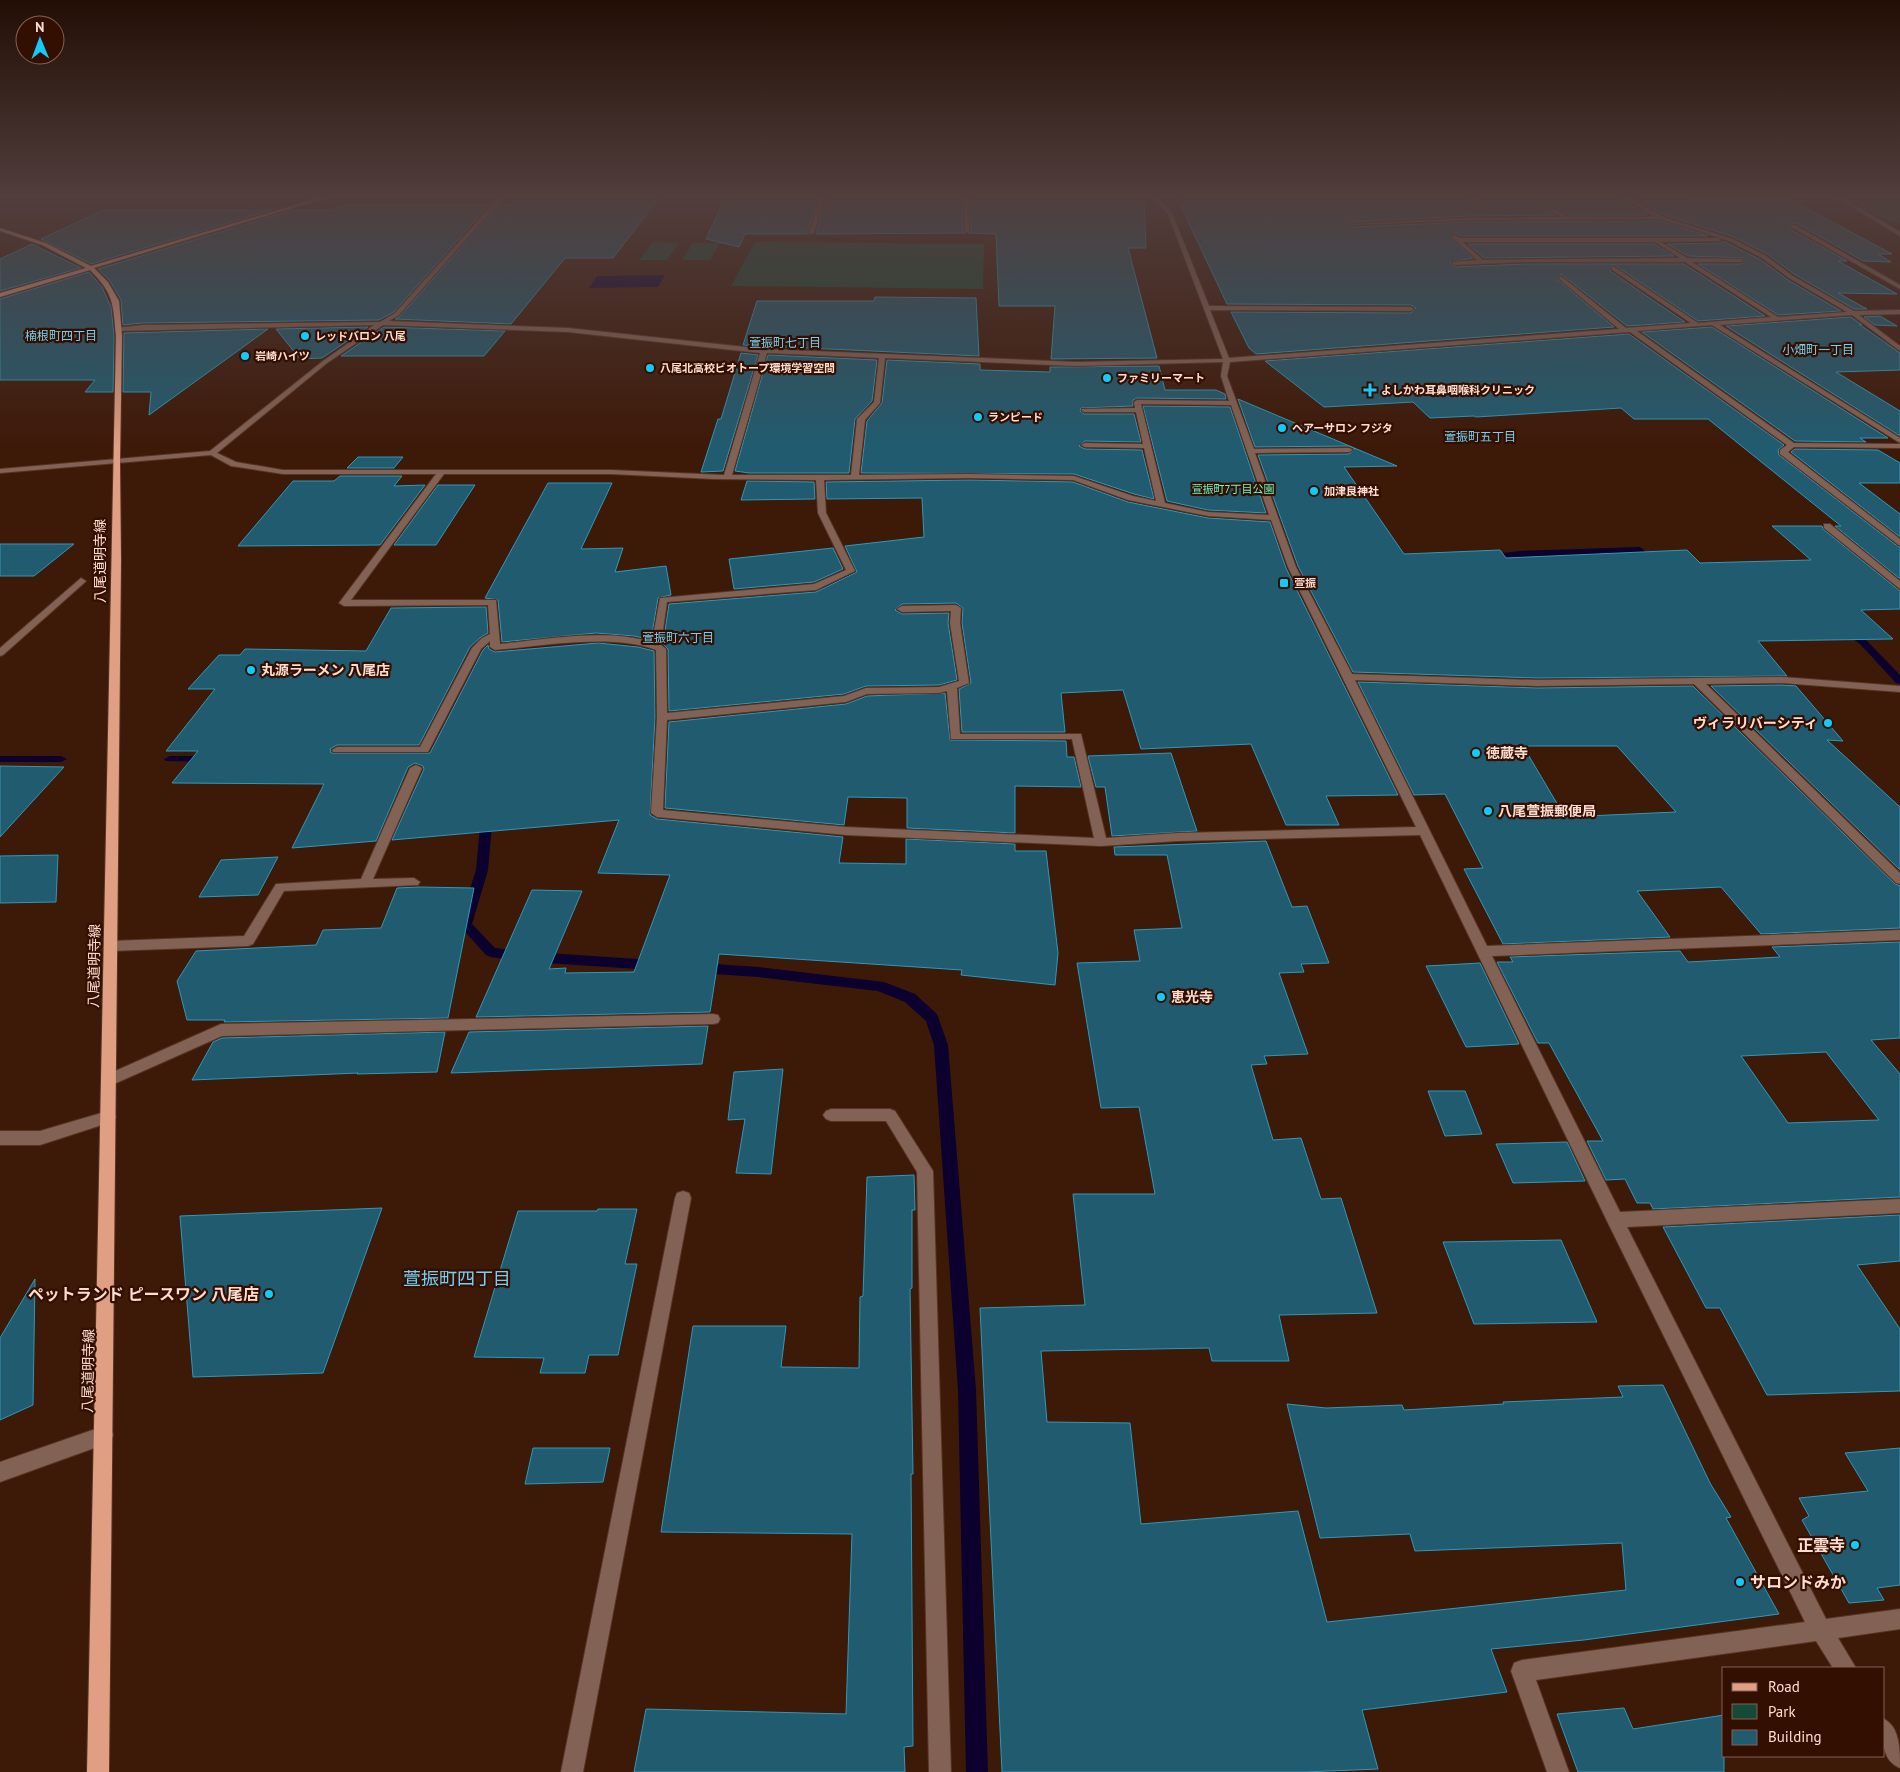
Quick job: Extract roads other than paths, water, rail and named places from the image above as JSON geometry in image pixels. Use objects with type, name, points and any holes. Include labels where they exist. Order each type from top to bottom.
[{"type":"main road","points":[[0,295],[48,281]]},
{"type":"main road","name":"八尾道明寺線","points":[[98,1772],[117,560],[118,329],[116,301],[104,281]]},
{"type":"street","points":[[212,453],[300,380],[381,323],[397,314],[427,281]]},
{"type":"street","points":[[1196,281],[1228,360],[1224,376],[1297,578],[1348,677],[1422,831],[1820,1629],[1844,1667]]},
{"type":"street","points":[[1564,281],[1624,330]]},
{"type":"street","points":[[1631,281],[1696,325]]},
{"type":"street","points":[[1718,281],[1777,319]]},
{"type":"street","points":[[1798,281],[1853,312],[1900,348]]},
{"type":"street","points":[[1887,281],[1900,288]]},
{"type":"street","points":[[1207,308],[1366,306],[1411,309]]},
{"type":"street","points":[[118,329],[152,326],[381,323],[568,330],[764,351],[1076,364],[1228,360],[1853,312],[1900,312]]},
{"type":"street","points":[[1714,324],[1900,441]]},
{"type":"street","points":[[1632,330],[1792,445],[1900,446]]},
{"type":"street","points":[[727,477],[764,351]]},
{"type":"street","points":[[855,478],[861,419],[876,403],[882,356]]},
{"type":"street","points":[[1161,504],[1137,402],[1233,403]]},
{"type":"street","points":[[1084,410],[1139,410]]},
{"type":"street","points":[[1085,445],[1147,446]]},
{"type":"street","points":[[1792,445],[1784,452],[1900,543]]},
{"type":"street","points":[[1250,451],[1349,450]]},
{"type":"street","points":[[0,471],[212,453],[234,464],[283,472],[611,472],[727,477],[855,478],[969,476],[1074,478],[1131,498],[1208,514],[1274,518]]},
{"type":"street","points":[[442,472],[344,603],[493,602],[495,647],[593,638],[656,645],[661,649],[662,717],[657,812],[846,831],[1101,842],[1178,837],[1422,831]]},
{"type":"street","points":[[656,645],[663,600],[816,587],[851,571],[822,513],[820,478]]},
{"type":"street","points":[[1827,526],[1900,586]]},
{"type":"street","points":[[0,653],[81,581]]},
{"type":"street","points":[[662,717],[846,699],[866,692],[939,690],[964,682],[955,624],[956,608],[902,609]]},
{"type":"street","points":[[337,750],[424,750],[477,648],[485,640],[494,636]]},
{"type":"street","points":[[1348,677],[1537,683],[1782,680],[1900,688]]},
{"type":"street","points":[[1698,682],[1900,880]]},
{"type":"street","points":[[952,687],[955,737],[1077,736],[1101,842]]},
{"type":"street","points":[[365,882],[416,768]]},
{"type":"street","points":[[111,946],[248,941],[280,887],[365,882],[414,882]]},
{"type":"street","points":[[1483,951],[1900,935]]},
{"type":"street","points":[[109,1080],[221,1030],[713,1019]]},
{"type":"street","points":[[831,1115],[890,1115],[925,1171],[940,1772]]},
{"type":"street","points":[[0,1138],[40,1138],[108,1117]]},
{"type":"street","points":[[572,1772],[683,1198]]},
{"type":"street","points":[[1615,1220],[1900,1206]]},
{"type":"street","points":[[0,1472],[104,1435]]},
{"type":"street","points":[[1558,1772],[1522,1671],[1900,1619]]},
{"type":"street","points":[[1885,1732],[1900,1756]]},
{"type":"waterway","points":[[1488,558],[1519,554],[1640,550],[1655,564]]},
{"type":"waterway","points":[[825,596],[826,589],[840,580],[867,573]]},
{"type":"waterway","points":[[1846,629],[1864,643],[1900,681]]},
{"type":"waterway","points":[[0,759],[61,759]]},
{"type":"waterway","points":[[170,759],[207,759]]},
{"type":"waterway","points":[[487,815],[482,870],[465,925],[491,952],[517,956],[653,965]]},
{"type":"waterway","points":[[700,968],[758,972],[879,986],[910,998],[932,1018],[941,1045],[967,1390],[977,1772]]},
{"type":"place","name":"レッドバロン 八尾","points":[[305,336]]},
{"type":"place","name":"岩崎ハイツ","points":[[245,356]]},
{"type":"place","name":"八尾北高校ビオトープ環境学習空間","points":[[650,368]]},
{"type":"place","name":"ファミリーマート","points":[[1107,378]]},
{"type":"place","name":"よしかわ耳鼻咽喉科クリニック","points":[[1370,390]]},
{"type":"place","name":"ランピード","points":[[978,417]]},
{"type":"place","name":"ヘアーサロン フジタ","points":[[1282,428]]},
{"type":"place","name":"加津良神社","points":[[1314,491]]},
{"type":"place","name":"萱振","points":[[1284,583]]},
{"type":"place","name":"丸源ラーメン 八尾店","points":[[251,670]]},
{"type":"place","name":"ヴィラリバーシティ","points":[[1828,723]]},
{"type":"place","name":"徳蔵寺","points":[[1476,753]]},
{"type":"place","name":"八尾萱振郵便局","points":[[1488,811]]},
{"type":"place","name":"恵光寺","points":[[1161,997]]},
{"type":"place","name":"ペットランド ピースワン 八尾店","points":[[269,1294]]},
{"type":"place","name":"正雲寺","points":[[1855,1545]]},
{"type":"place","name":"サロンドみか","points":[[1740,1582]]},
{"type":"district","name":"楠根町四丁目","points":[[61,336]]},
{"type":"district","name":"萱振町七丁目","points":[[785,343]]},
{"type":"district","name":"小畑町一丁目","points":[[1818,350]]},
{"type":"district","name":"萱振町五丁目","points":[[1480,437]]},
{"type":"district","name":"萱振町六丁目","points":[[678,638]]},
{"type":"district","name":"萱振町四丁目","points":[[457,1279]]},
{"type":"park label","name":"萱振町7丁目公園","points":[[1233,489]]}]
